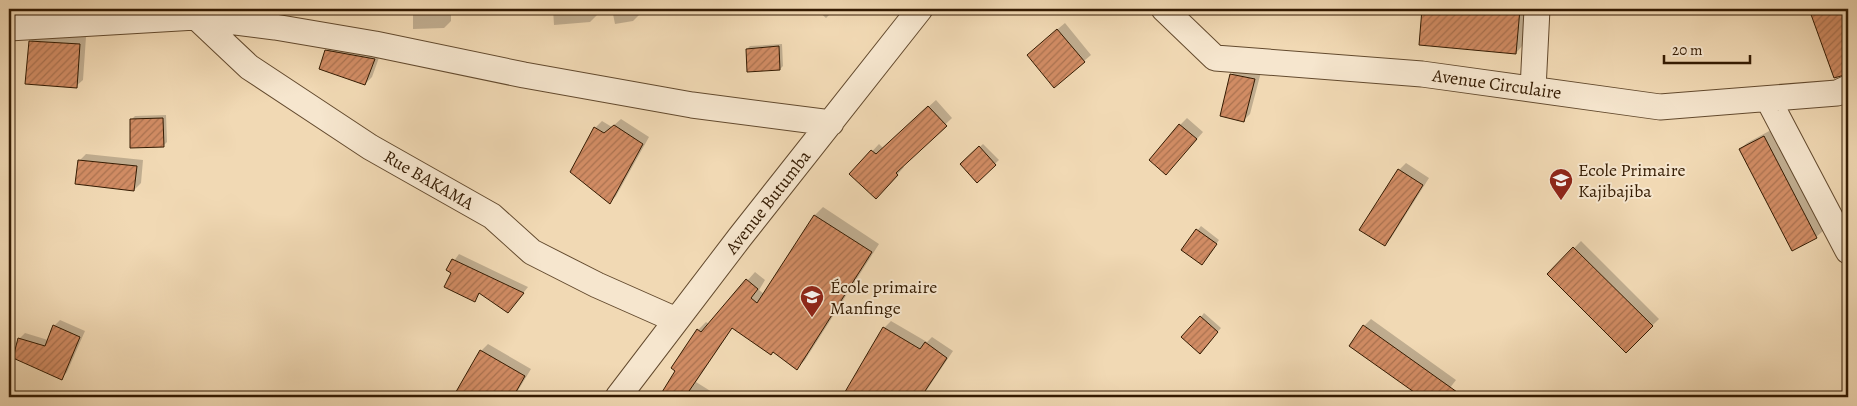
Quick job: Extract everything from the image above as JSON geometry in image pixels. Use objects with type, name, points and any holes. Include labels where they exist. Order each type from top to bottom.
[{"type":"street","name":"Avenue Butumba","points":[[618,397],[740,237],[920,9]]},
{"type":"street","name":"Avenue Circulaire","points":[[1164,9],[1215,58],[1422,74],[1660,107],[1837,93],[1848,88]]},
{"type":"street","points":[[1533,89],[1537,9]]},
{"type":"street","points":[[9,28],[196,17],[275,27],[375,44],[524,75],[692,105],[831,123]]},
{"type":"street","name":"Rue BAKAMA","points":[[196,17],[250,66],[370,147],[492,216],[532,252],[597,285],[676,320]]},
{"type":"street","points":[[1768,99],[1848,251]]},
{"type":"building","points":[[1422,9],[1520,9],[1516,54],[1419,45]]},
{"type":"building","points":[[1809,9],[1848,9],[1848,74],[1834,78]]},
{"type":"building","points":[[1057,29],[1085,62],[1054,88],[1027,55]]},
{"type":"building","points":[[29,41],[80,44],[77,88],[25,84]]},
{"type":"building","points":[[779,46],[780,70],[747,72],[746,49]]},
{"type":"building","points":[[325,50],[375,59],[365,85],[319,69]]},
{"type":"building","points":[[1230,74],[1255,79],[1244,122],[1220,116]]},
{"type":"building","points":[[928,106],[947,126],[896,173],[898,175],[876,199],[849,174],[871,150],[876,154]]},
{"type":"building","points":[[163,118],[164,147],[130,148],[130,119]]},
{"type":"building","points":[[1179,124],[1197,139],[1166,175],[1149,160]]},
{"type":"building","points":[[614,125],[643,144],[610,204],[570,172],[594,127],[604,133]]},
{"type":"building","points":[[1764,136],[1817,238],[1792,251],[1739,149]]},
{"type":"building","points":[[979,146],[996,165],[977,183],[960,164]]},
{"type":"building","points":[[78,160],[137,166],[134,191],[75,184]]},
{"type":"building","points":[[1398,169],[1423,185],[1385,246],[1359,230]]},
{"type":"building","points":[[814,215],[872,252],[797,370],[773,352],[771,355],[732,328],[685,397],[659,397],[675,371],[671,368],[697,329],[701,332],[746,279],[758,289],[751,298],[757,303]]},
{"type":"building","points":[[1196,229],[1217,244],[1202,265],[1181,250]]},
{"type":"building","points":[[1573,247],[1653,326],[1626,353],[1547,274]]},
{"type":"building","points":[[452,259],[524,293],[508,313],[479,293],[475,302],[444,287],[451,273],[446,270]]},
{"type":"building","points":[[1200,316],[1218,332],[1200,354],[1181,337]]},
{"type":"building","points":[[53,325],[80,337],[62,380],[13,358],[18,338],[45,346]]},
{"type":"building","points":[[1363,325],[1464,397],[1421,397],[1349,346]]},
{"type":"building","points":[[883,327],[920,349],[925,342],[947,358],[921,397],[842,397]]},
{"type":"building","points":[[480,350],[525,376],[513,397],[453,397]]},
{"type":"place","name":"Ecole Primaire Kajibajiba","points":[[1561,201]]},
{"type":"place","name":"École primaire Manfinge","points":[[812,318]]}]
